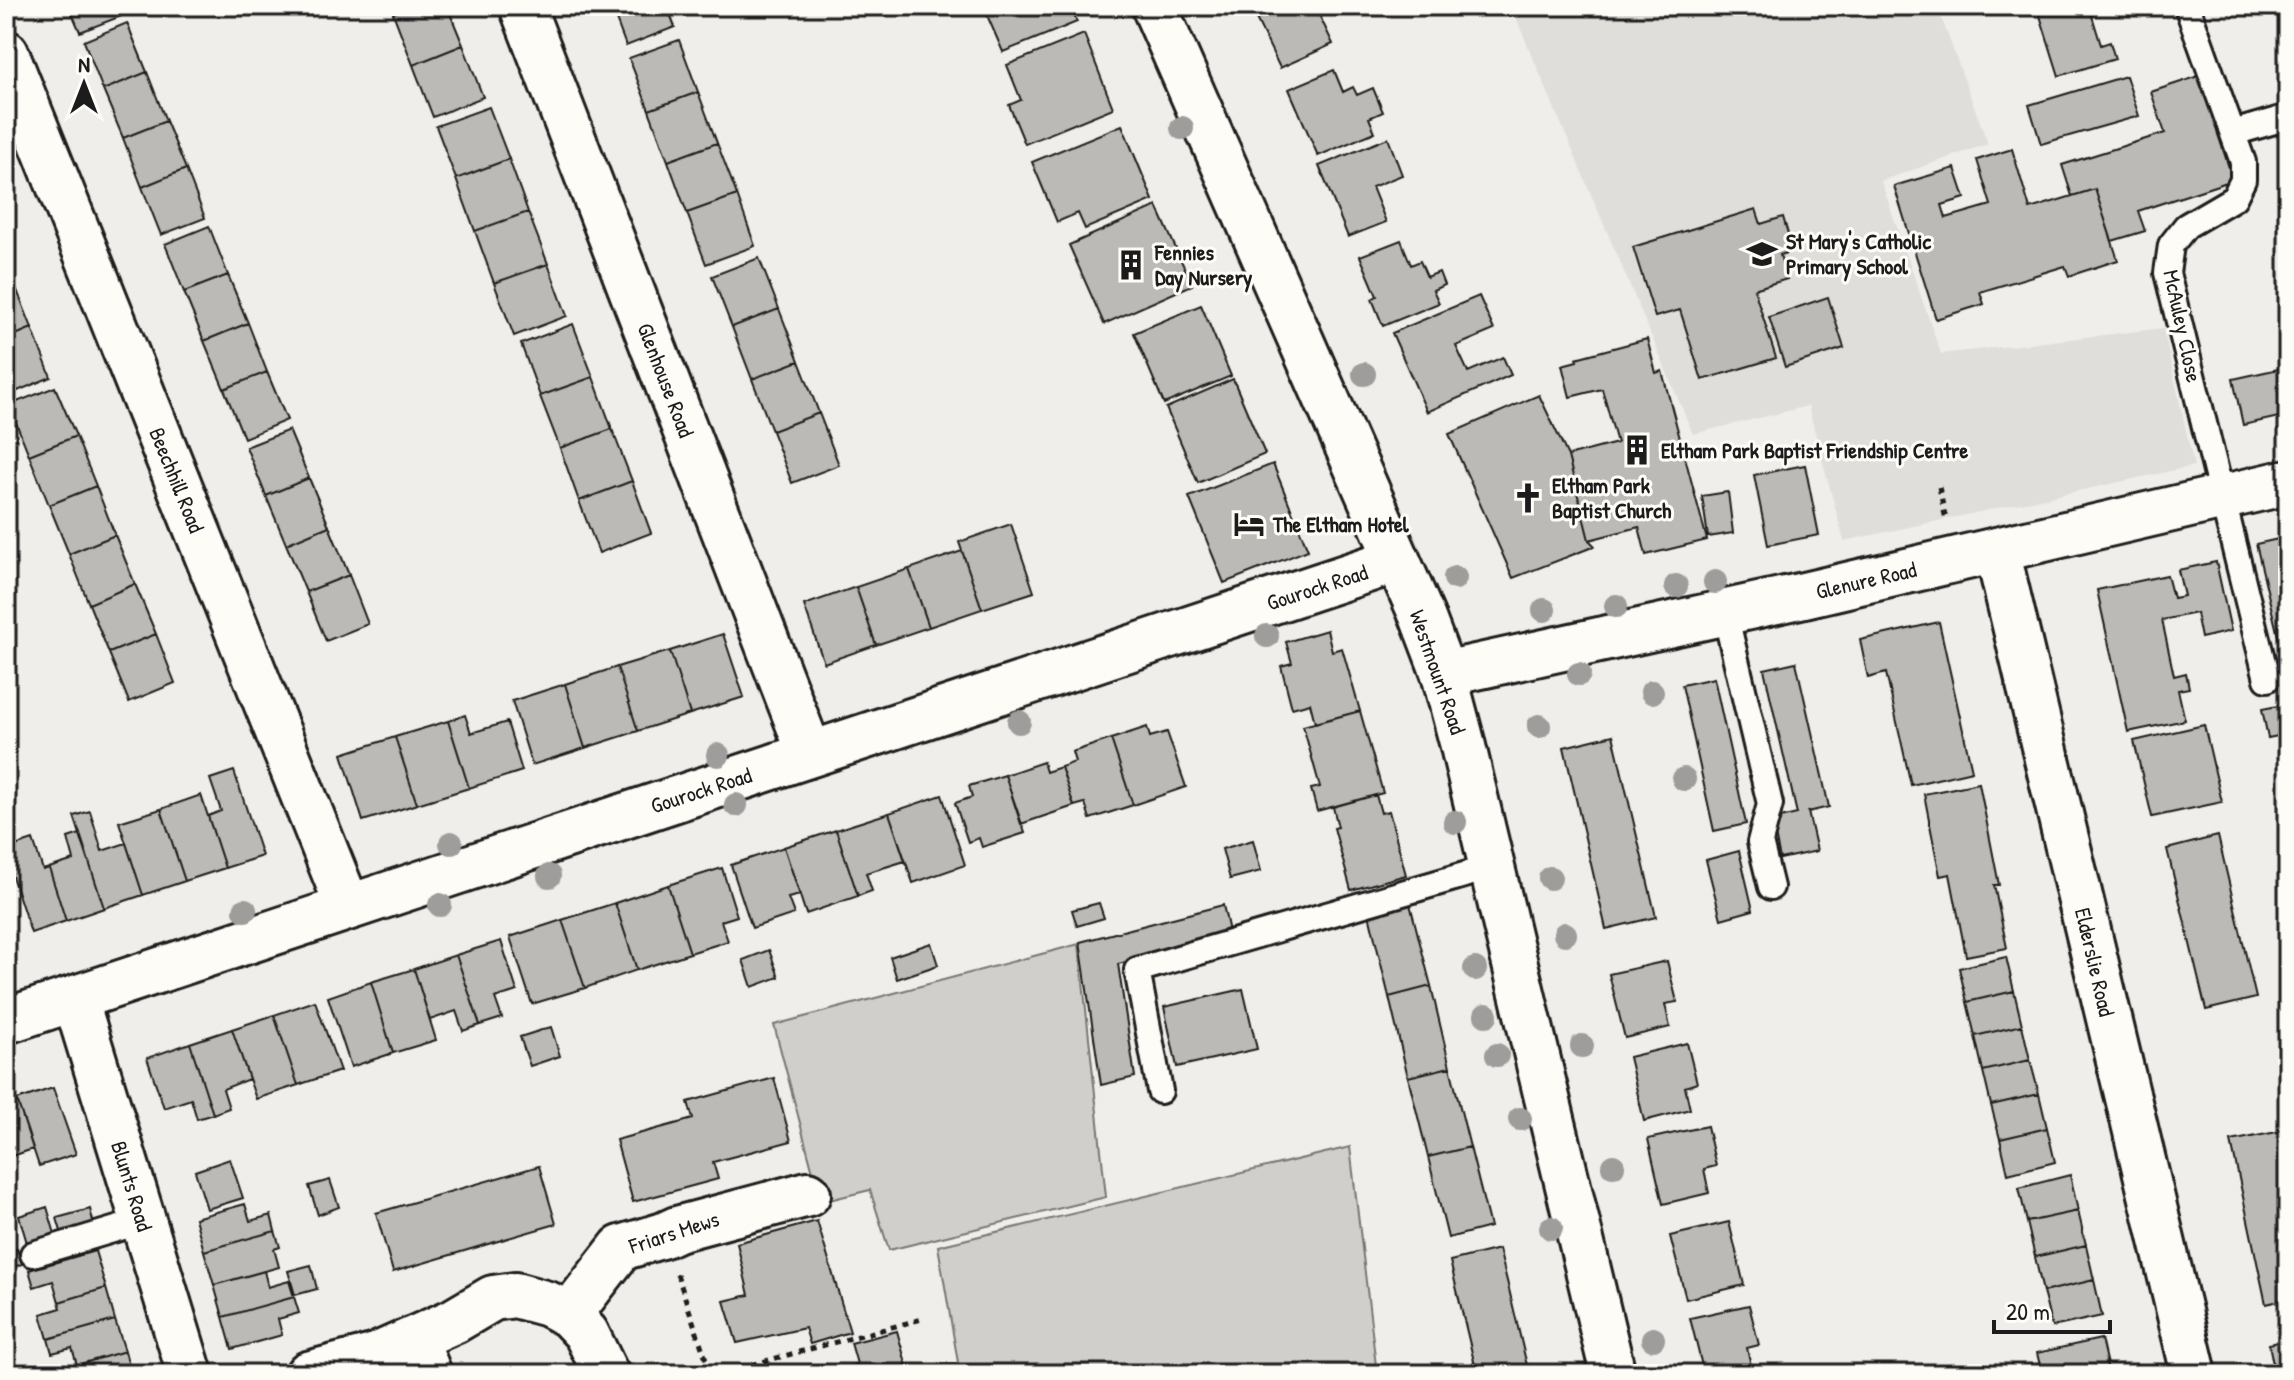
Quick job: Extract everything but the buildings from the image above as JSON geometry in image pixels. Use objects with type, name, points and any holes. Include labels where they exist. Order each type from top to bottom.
[{"type":"street","name":"Glenhouse Road","points":[[522,6],[810,754]]},
{"type":"street","name":"Westmount Road","points":[[1154,6],[1444,674],[1613,1374]]},
{"type":"street","name":"Beechhill Road","points":[[6,53],[348,907]]},
{"type":"street","name":"Glenure Road","points":[[1444,674],[1725,613],[2288,482]]},
{"type":"street","name":"Elderslie Road","points":[[1997,550],[2194,1374]]},
{"type":"street","name":"Gourock Road","points":[[6,1021],[1397,560]]},
{"type":"street","name":"Blunts Road","points":[[75,998],[190,1374]]},
{"type":"street","name":"Friars Mews","points":[[569,1315],[621,1248],[677,1229],[808,1194]]},
{"type":"street","points":[[308,1374],[373,1357],[422,1356],[454,1321],[493,1298],[515,1295],[548,1304],[569,1315],[586,1333],[606,1374]]},
{"type":"lane","name":"McAuley Close","points":[[2187,6],[2243,162],[2243,180],[2234,198],[2186,226],[2171,245],[2167,273],[2267,679]]},
{"type":"lane","points":[[2233,133],[2288,117]]},
{"type":"lane","points":[[1725,613],[1770,804],[1760,842],[1771,887]]},
{"type":"lane","points":[[1160,1091],[1137,970],[1492,867]]},
{"type":"lane","points":[[33,1254],[143,1221]]},
{"type":"path","points":[[664,1235],[714,1374],[922,1319]]},
{"type":"shaded area","name":"St Mary's Catholic Primary School","points":[[1511,6],[1937,6],[1988,144],[1881,181],[1941,354],[2163,328],[2194,466],[1844,541],[1808,406],[1693,434]]},
{"type":"shaded area","points":[[1079,944],[1106,1197],[889,1250],[870,1190],[821,1202],[774,1025]]},
{"type":"shaded area","points":[[1350,1147],[1377,1374],[960,1374],[938,1246]]},
{"type":"place","name":"St Mary's Catholic Primary School","points":[[1762,254]]},
{"type":"place","name":"Fennies Day Nursery","points":[[1131,265]]},
{"type":"place","name":"Eltham Park Baptist Friendship Centre","points":[[1637,450]]},
{"type":"place","name":"Eltham Park Baptist Church","points":[[1528,498]]},
{"type":"place","name":"The Eltham Hotel","points":[[1249,524]]}]
